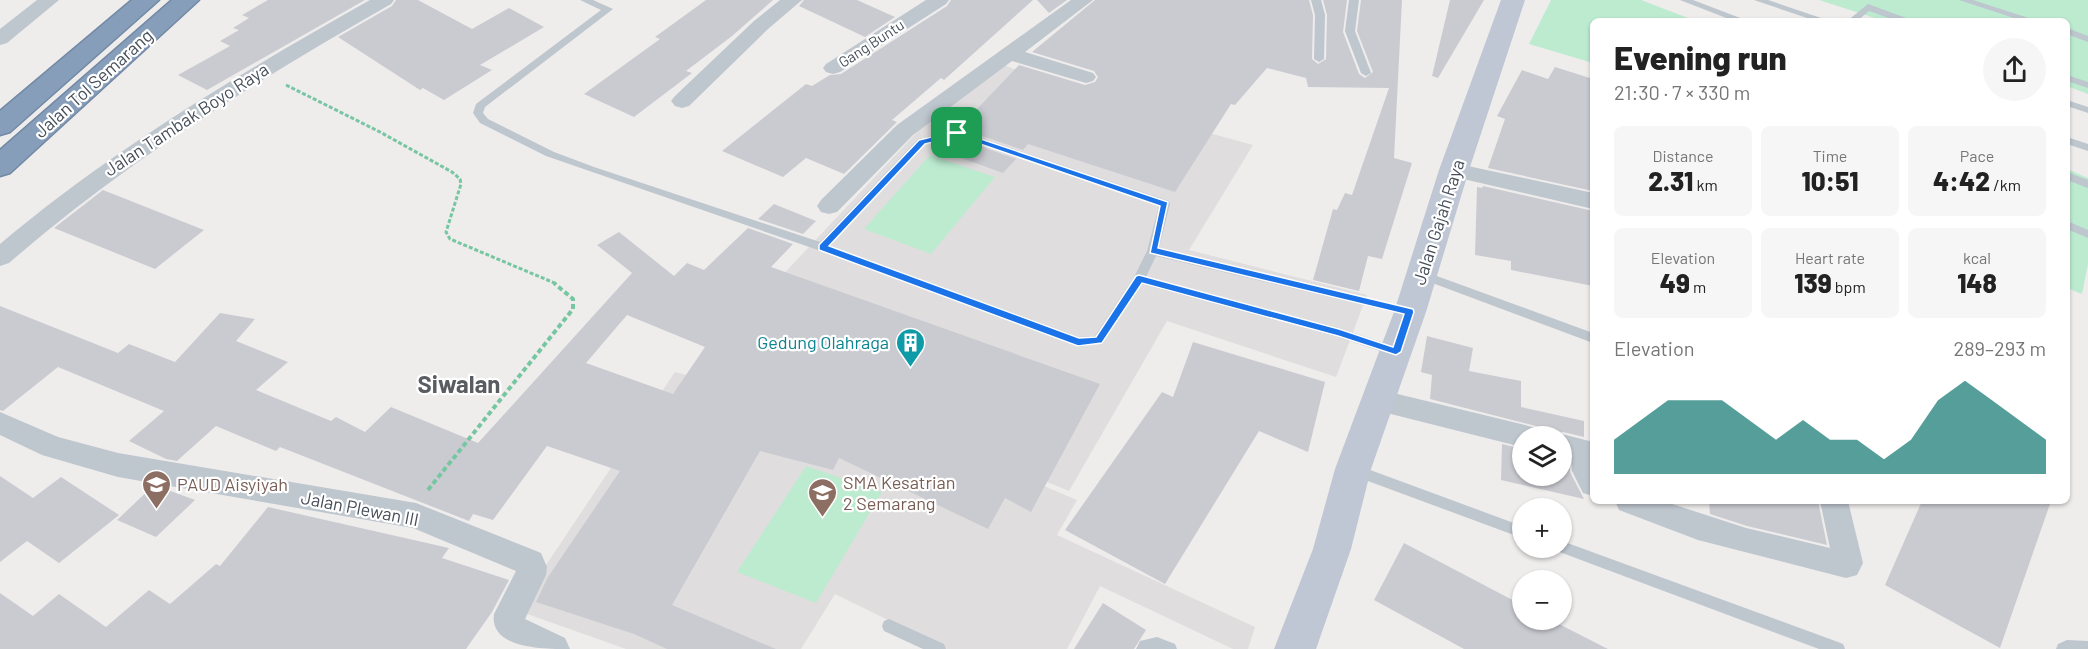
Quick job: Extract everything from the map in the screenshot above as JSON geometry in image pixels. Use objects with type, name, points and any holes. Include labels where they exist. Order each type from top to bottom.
[{"type":"highway","name":"Jalan Tol Semarang","points":[[0,126],[147,0]]},
{"type":"highway","name":"Jalan Tol Semarang","points":[[0,166],[187,0]]},
{"type":"main road","name":"Jalan Gajah Raya","points":[[1295,649],[1332,549],[1353,469],[1410,312],[1454,170],[1513,0]]},
{"type":"street","points":[[0,39],[50,0]]},
{"type":"street","name":"Jalan Tambak Boyo Raya","points":[[0,256],[31,228],[96,177],[258,71],[384,0]]},
{"type":"street","points":[[682,101],[761,25],[792,0]]},
{"type":"street","name":"Gang Buntu","points":[[833,68],[939,0]]},
{"type":"street","points":[[829,206],[905,130],[1083,0]]},
{"type":"street","points":[[1009,54],[1086,77]]},
{"type":"street","points":[[1454,170],[1590,200]]},
{"type":"street","points":[[1377,400],[1512,433]]},
{"type":"street","name":"Jalan Plewan III","points":[[0,423],[52,447],[118,465],[409,515],[530,563],[531,574],[511,610],[509,622],[515,631],[554,649]]},
{"type":"street","points":[[1572,447],[1584,450],[1586,471],[1590,478]]},
{"type":"street","points":[[1637,504],[1746,542],[1846,565],[1848,563],[1835,504]]},
{"type":"lane","points":[[585,0],[608,9],[480,106],[478,112],[484,121],[550,154],[822,248],[1078,342],[1099,340],[1139,279],[1153,250],[1164,204],[957,133],[922,141],[822,248]]},
{"type":"lane","points":[[1316,0],[1320,15],[1319,59]]},
{"type":"lane","points":[[1354,0],[1350,31],[1366,73]]},
{"type":"lane","points":[[1685,0],[1735,18]]},
{"type":"lane","points":[[1759,0],[1816,18]]},
{"type":"lane","points":[[1855,18],[1880,0]]},
{"type":"lane","points":[[1964,0],[2023,18]]},
{"type":"lane","points":[[1868,7],[1898,18]]},
{"type":"lane","points":[[2070,32],[2088,39]]},
{"type":"lane","points":[[2070,79],[2088,85]]},
{"type":"lane","points":[[2070,104],[2088,110]]},
{"type":"lane","points":[[2070,141],[2088,148]]},
{"type":"lane","points":[[2070,177],[2088,184]]},
{"type":"lane","points":[[2070,226],[2088,234]]},
{"type":"lane","points":[[1153,250],[1410,312]]},
{"type":"lane","points":[[1421,275],[1590,337]]},
{"type":"lane","points":[[1139,279],[1339,333],[1396,352]]},
{"type":"lane","points":[[1353,469],[1512,528]]},
{"type":"lane","points":[[1572,550],[1838,649]]},
{"type":"lane","points":[[889,626],[939,649]]},
{"type":"lane","points":[[1143,649],[1145,646],[1157,644],[1170,649]]},
{"type":"lane","points":[[2062,649],[2067,647],[2088,648]]},
{"type":"path","points":[[258,71],[428,156],[458,176],[461,186],[447,224],[447,235],[450,239],[553,282],[573,299],[573,309],[409,515]]},
{"type":"shaded area","points":[[1004,65],[1096,102],[1253,145],[1189,250],[1367,295],[1336,377],[1167,321],[1069,491],[899,421],[713,354],[791,266],[921,128]]},
{"type":"shaded area","name":"SMA Kesatrian 2 Semarang","points":[[675,372],[751,391],[885,419],[1077,500],[1057,535],[1255,627],[1248,649],[1233,649],[1100,586],[1067,649],[947,649],[835,594],[801,649],[626,649],[516,610]]},
{"type":"green space","points":[[1551,0],[1641,0],[1688,18],[1590,18],[1590,62],[1529,44]]},
{"type":"green space","points":[[1819,0],[2088,0],[2088,94],[2070,87],[2070,18],[1875,18]]},
{"type":"green space","points":[[930,155],[995,177],[931,254],[864,229]]},
{"type":"green space","points":[[2070,170],[2088,178],[2088,264],[2082,294],[2070,289]]},
{"type":"green space","points":[[806,466],[882,492],[816,603],[737,572]]},
{"type":"building","points":[[268,0],[365,0],[207,90],[178,75],[230,46],[220,41],[239,30],[233,28],[249,18],[242,15]]},
{"type":"building","points":[[396,0],[418,0],[472,29],[509,8],[544,27],[480,65],[492,70],[444,100],[423,88],[420,90],[338,37],[392,6]]},
{"type":"building","points":[[706,0],[773,0],[732,36],[686,71],[692,73],[634,117],[584,94],[660,39],[655,37]]},
{"type":"building","points":[[804,0],[857,0],[895,17],[865,37],[799,6]]},
{"type":"building","points":[[951,0],[1033,0],[944,80],[941,78],[892,120],[897,122],[844,174],[806,158],[783,177],[722,151],[806,84],[812,86],[830,75],[841,74],[947,6]]},
{"type":"building","points":[[1037,0],[1067,0],[1049,13]]},
{"type":"building","points":[[1095,0],[1309,0],[1313,15],[1312,59],[1318,64],[1326,59],[1327,15],[1323,0],[1347,0],[1343,32],[1359,74],[1365,78],[1373,72],[1357,31],[1361,0],[1402,0],[1394,158],[1412,163],[1382,259],[1368,256],[1359,291],[1313,280],[1333,209],[1337,210],[1345,193],[1352,195],[1389,88],[1308,87],[1306,78],[1267,68],[1235,105],[1231,104],[1175,192],[1028,144],[1023,150],[959,128],[1019,65],[1085,85],[1095,82],[1098,77],[1094,71],[1032,52]]},
{"type":"building","points":[[1450,0],[1484,0],[1438,78],[1432,76]]},
{"type":"building","points":[[1555,67],[1590,78],[1590,190],[1488,168],[1505,119],[1497,116],[1522,70],[1548,79]]},
{"type":"building","points":[[957,138],[1016,159],[1003,173],[939,150],[948,141]]},
{"type":"building","points":[[1483,186],[1590,210],[1590,285],[1511,270],[1511,261],[1475,255],[1477,187],[1482,188]]},
{"type":"building","points":[[103,190],[204,230],[155,269],[54,228]]},
{"type":"building","points":[[774,204],[816,221],[803,234],[758,219]]},
{"type":"building","points":[[748,228],[793,244],[771,267],[1100,384],[1031,512],[1005,498],[988,529],[839,458],[833,470],[760,451],[672,605],[776,649],[667,649],[634,634],[536,602],[548,577],[620,471],[547,446],[493,520],[473,514],[469,521],[280,447],[276,451],[216,426],[177,461],[166,459],[129,441],[164,411],[58,367],[3,411],[0,410],[0,306],[118,353],[129,344],[175,362],[220,313],[255,319],[236,341],[288,362],[256,390],[331,421],[336,417],[365,432],[391,407],[478,443],[632,273],[597,245],[619,232],[674,276],[687,263],[704,270]],"holes":[[[627,315],[705,347],[673,394],[586,363]]]},
{"type":"building","points":[[1427,336],[1473,348],[1469,371],[1521,381],[1521,407],[1584,421],[1584,437],[1572,434],[1572,426],[1536,426],[1430,399],[1432,375],[1421,372]]},
{"type":"building","points":[[1193,342],[1325,382],[1308,452],[1259,431],[1165,584],[1065,530],[1162,392],[1173,397]]},
{"type":"building","points":[[1502,444],[1512,446],[1512,483],[1501,480]]},
{"type":"building","points":[[0,476],[33,498],[61,477],[119,515],[59,563],[27,541],[0,562]]},
{"type":"building","points":[[1572,476],[1584,499],[1527,486],[1572,486]]},
{"type":"building","name":"PAUD Aisyiyah","points":[[154,485],[195,500],[156,537],[117,520]]},
{"type":"building","points":[[1709,504],[1819,504],[1827,545],[1747,526],[1710,514]]},
{"type":"building","points":[[1921,504],[2050,504],[2000,648],[1885,585]]},
{"type":"building","points":[[268,507],[449,548],[442,558],[509,580],[492,612],[466,649],[0,649],[0,593],[33,616],[59,594],[106,627],[149,590],[170,604],[216,564],[220,566]]},
{"type":"building","points":[[1404,543],[1512,600],[1512,630],[1571,630],[1608,649],[1464,649],[1374,600]]},
{"type":"building","points":[[1103,603],[1146,630],[1134,649],[1074,649]]},
{"type":"place","name":"Gedung Olahraga","points":[[910,368]]},
{"type":"place","name":"PAUD Aisyiyah","points":[[156,510]]},
{"type":"place","name":"SMA Kesatrian 2 Semarang","points":[[822,518]]},
{"type":"district","name":"Siwalan","points":[[459,383]]},
{"type":"route","points":[[957,133],[1164,204],[1153,250],[1410,312],[1396,352],[1339,333],[1139,279],[1099,340],[1078,342],[822,248],[922,141],[957,133]]}]
